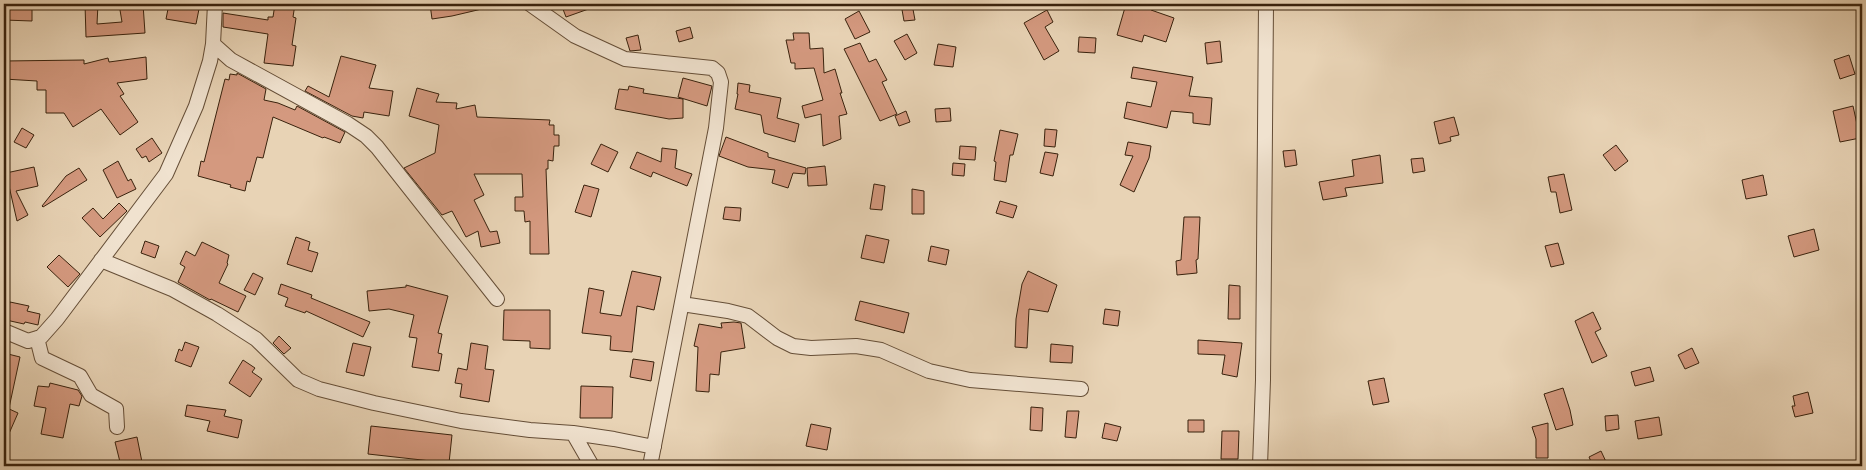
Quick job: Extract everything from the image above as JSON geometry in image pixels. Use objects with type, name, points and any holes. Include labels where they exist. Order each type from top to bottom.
[{"type":"street","points":[[4,331],[28,341],[41,337],[58,319],[166,174],[196,106],[214,44],[216,4]]},
{"type":"street","points":[[530,4],[575,36],[625,59],[712,68],[718,73],[721,82],[719,110],[650,466]]},
{"type":"street","points":[[1260,466],[1263,380],[1266,4]]},
{"type":"street","points":[[214,44],[231,60],[348,124],[366,136],[377,147],[497,299]]},
{"type":"street","points":[[101,260],[172,290],[216,314],[256,339],[298,380],[319,389],[374,403],[461,421],[614,438],[654,447]]},
{"type":"street","points":[[682,304],[748,316],[777,338],[793,346],[811,348],[856,346],[881,350],[929,371],[970,380],[1081,389]]},
{"type":"street","points":[[37,338],[42,358],[80,376],[91,394],[116,409],[117,427]]},
{"type":"street","points":[[573,433],[592,466]]},
{"type":"building","points":[[85,4],[98,4],[97,24],[122,22],[119,4],[143,4],[145,33],[86,37]]},
{"type":"building","points":[[169,4],[199,9],[196,24],[166,19]]},
{"type":"building","points":[[275,4],[295,4],[293,17],[296,18],[292,45],[296,46],[293,66],[264,63],[268,34],[223,27],[223,13],[268,20],[268,17],[273,17]]},
{"type":"building","points":[[430,4],[485,4],[486,8],[432,19]]},
{"type":"building","points":[[561,4],[597,4],[597,6],[566,17]]},
{"type":"building","points":[[901,4],[912,4],[915,20],[904,21]]},
{"type":"building","points":[[1126,4],[1136,4],[1151,8],[1151,10],[1174,18],[1166,42],[1144,35],[1142,42],[1117,35]]},
{"type":"building","points":[[4,6],[32,7],[32,21],[4,20]]},
{"type":"building","points":[[1047,10],[1053,22],[1045,27],[1059,51],[1044,60],[1024,23]]},
{"type":"building","points":[[859,11],[870,32],[855,39],[845,19]]},
{"type":"building","points":[[690,27],[693,38],[679,42],[676,31]]},
{"type":"building","points":[[793,33],[809,33],[810,49],[823,48],[824,73],[835,69],[842,93],[840,93],[847,114],[839,116],[841,139],[823,146],[821,114],[805,118],[802,106],[823,100],[814,68],[795,69],[795,63],[791,63],[786,40],[794,40]]},
{"type":"building","points":[[907,34],[917,53],[905,60],[894,41]]},
{"type":"building","points":[[638,35],[641,50],[630,51],[626,38]]},
{"type":"building","points":[[1079,37],[1096,38],[1095,53],[1078,52]]},
{"type":"building","points":[[1220,41],[1222,62],[1207,64],[1205,43]]},
{"type":"building","points":[[860,43],[869,62],[876,59],[887,80],[882,82],[897,114],[880,121],[844,49]]},
{"type":"building","points":[[938,44],[956,47],[953,67],[934,65]]},
{"type":"building","points":[[1849,55],[1855,74],[1840,79],[1834,60]]},
{"type":"building","points":[[341,56],[376,65],[369,88],[393,91],[389,116],[364,112],[363,118],[352,116],[305,91],[308,86],[329,97]]},
{"type":"building","points":[[146,57],[147,79],[117,83],[124,94],[120,96],[138,122],[120,135],[101,109],[73,127],[64,113],[46,113],[46,90],[37,90],[37,81],[4,79],[4,61],[84,60],[84,64],[108,58],[109,62]]},
{"type":"building","points":[[1133,67],[1193,77],[1189,96],[1212,98],[1210,125],[1193,123],[1193,113],[1171,111],[1167,128],[1124,118],[1127,102],[1151,107],[1157,82],[1131,78]]},
{"type":"building","points":[[237,73],[266,89],[264,100],[295,110],[297,106],[345,132],[340,143],[273,117],[263,158],[257,157],[250,182],[247,181],[245,191],[198,176],[201,161],[204,162],[225,79],[229,80],[230,74],[237,75]]},
{"type":"building","points":[[683,78],[712,86],[707,106],[678,97]]},
{"type":"building","points":[[738,83],[750,85],[749,92],[781,98],[777,118],[799,124],[795,142],[764,133],[761,115],[735,109]]},
{"type":"building","points":[[629,86],[644,89],[643,93],[683,99],[683,118],[669,119],[615,109],[619,89],[628,90]]},
{"type":"building","points":[[417,88],[439,94],[436,102],[457,103],[456,109],[475,105],[477,117],[550,120],[549,125],[554,125],[554,135],[559,135],[559,146],[554,146],[553,161],[548,160],[548,169],[546,169],[549,254],[530,254],[530,221],[525,222],[524,211],[515,211],[515,197],[523,197],[522,174],[474,174],[484,195],[474,200],[490,232],[497,231],[500,243],[481,247],[478,231],[466,237],[452,211],[442,215],[404,168],[435,153],[439,125],[409,116]]},
{"type":"building","points":[[1853,106],[1860,138],[1840,142],[1833,111]]},
{"type":"building","points":[[950,108],[951,121],[936,122],[935,109]]},
{"type":"building","points":[[906,111],[910,122],[899,126],[895,116]]},
{"type":"building","points":[[1454,117],[1459,135],[1450,137],[1451,141],[1439,144],[1434,122]]},
{"type":"building","points":[[22,128],[34,135],[26,148],[14,142]]},
{"type":"building","points":[[1045,129],[1057,130],[1055,147],[1044,146]]},
{"type":"building","points":[[1000,130],[1018,134],[1013,155],[1010,155],[1006,182],[994,180],[996,162],[994,161]]},
{"type":"building","points":[[726,137],[768,153],[768,157],[806,168],[805,174],[793,173],[788,188],[772,183],[775,170],[748,167],[719,156]]},
{"type":"building","points":[[152,138],[162,153],[149,162],[146,156],[142,158],[136,149]]},
{"type":"building","points":[[1128,142],[1151,146],[1149,158],[1134,192],[1120,185],[1133,156],[1125,155]]},
{"type":"building","points":[[601,144],[618,152],[608,172],[591,164]]},
{"type":"building","points":[[1616,145],[1628,161],[1615,171],[1603,155]]},
{"type":"building","points":[[960,146],[976,147],[975,160],[959,159]]},
{"type":"building","points":[[662,148],[677,150],[675,168],[692,174],[687,186],[653,172],[651,177],[630,168],[637,152],[661,162]]},
{"type":"building","points":[[1295,150],[1297,165],[1285,167],[1283,151]]},
{"type":"building","points":[[1045,152],[1058,154],[1053,176],[1040,173]]},
{"type":"building","points":[[1380,155],[1383,183],[1345,188],[1347,196],[1323,200],[1319,182],[1354,176],[1352,160]]},
{"type":"building","points":[[1423,158],[1425,171],[1413,173],[1411,159]]},
{"type":"building","points":[[118,161],[128,181],[131,179],[136,189],[117,198],[103,170]]},
{"type":"building","points":[[953,163],[965,164],[964,176],[952,175]]},
{"type":"building","points":[[825,166],[827,185],[808,186],[807,168]]},
{"type":"building","points":[[34,167],[38,186],[16,191],[28,215],[17,221],[6,173]]},
{"type":"building","points":[[79,168],[87,180],[43,207],[66,176]]},
{"type":"building","points":[[1564,174],[1572,210],[1560,213],[1556,192],[1551,192],[1548,177]]},
{"type":"building","points":[[1763,175],[1767,195],[1746,199],[1742,180]]},
{"type":"building","points":[[874,184],[885,186],[882,210],[870,209]]},
{"type":"building","points":[[584,185],[599,189],[591,217],[575,212]]},
{"type":"building","points":[[912,189],[924,191],[924,214],[912,214]]},
{"type":"building","points":[[1000,201],[1017,206],[1013,218],[996,213]]},
{"type":"building","points":[[119,203],[127,211],[100,237],[82,218],[93,208],[103,219]]},
{"type":"building","points":[[725,207],[741,208],[740,221],[723,219]]},
{"type":"building","points":[[1184,217],[1200,217],[1198,259],[1196,260],[1197,273],[1177,275],[1176,261],[1181,260]]},
{"type":"building","points":[[1814,229],[1819,250],[1794,257],[1788,236]]},
{"type":"building","points":[[866,235],[889,240],[884,263],[861,258]]},
{"type":"building","points":[[296,237],[310,242],[308,250],[318,253],[312,272],[287,264]]},
{"type":"building","points":[[145,241],[159,246],[155,258],[141,253]]},
{"type":"building","points":[[202,242],[229,255],[228,264],[219,283],[246,296],[238,312],[210,300],[178,282],[185,267],[180,264],[186,251],[195,256]]},
{"type":"building","points":[[1558,243],[1564,264],[1551,267],[1545,246]]},
{"type":"building","points":[[931,246],[949,250],[946,265],[928,261]]},
{"type":"building","points":[[59,255],[80,274],[68,287],[47,267]]},
{"type":"building","points":[[632,271],[661,277],[654,310],[637,306],[632,352],[610,350],[611,336],[582,333],[589,288],[604,291],[600,313],[621,316]]},
{"type":"building","points":[[1028,271],[1057,285],[1048,312],[1029,309],[1027,348],[1015,347],[1016,319],[1022,284]]},
{"type":"building","points":[[253,273],[263,278],[255,295],[244,290]]},
{"type":"building","points":[[281,284],[312,295],[311,298],[370,322],[363,337],[306,311],[305,313],[285,306],[288,298],[278,294]]},
{"type":"building","points":[[406,285],[448,296],[438,333],[442,334],[438,353],[442,354],[439,371],[412,367],[417,338],[409,337],[414,315],[389,309],[369,311],[367,291],[406,287]]},
{"type":"building","points":[[1229,285],[1240,286],[1240,319],[1228,319]]},
{"type":"building","points":[[860,301],[909,313],[904,333],[855,320]]},
{"type":"building","points":[[10,302],[29,306],[27,311],[40,314],[38,325],[6,320]]},
{"type":"building","points":[[1105,309],[1120,311],[1118,326],[1103,324]]},
{"type":"building","points":[[504,310],[550,310],[550,349],[530,348],[530,341],[503,340]]},
{"type":"building","points":[[1593,312],[1601,329],[1595,332],[1607,356],[1592,363],[1575,321]]},
{"type":"building","points":[[721,323],[741,323],[745,348],[721,352],[719,375],[710,374],[709,392],[696,391],[698,347],[694,346],[699,324],[722,328]]},
{"type":"building","points":[[279,336],[291,348],[284,354],[273,343]]},
{"type":"building","points":[[1198,340],[1242,343],[1237,377],[1222,374],[1225,355],[1198,354]]},
{"type":"building","points":[[185,342],[199,347],[191,367],[175,361],[179,349],[182,351]]},
{"type":"building","points":[[353,343],[371,347],[364,376],[346,372]]},
{"type":"building","points":[[471,343],[488,346],[485,369],[494,370],[489,402],[460,397],[462,384],[455,383],[458,368],[467,370]]},
{"type":"building","points":[[1051,344],[1073,346],[1072,363],[1050,362]]},
{"type":"building","points":[[1692,348],[1699,363],[1685,369],[1678,355]]},
{"type":"building","points":[[8,354],[20,357],[9,408],[7,408],[18,413],[4,445],[4,362],[6,363]]},
{"type":"building","points":[[633,359],[654,362],[651,381],[630,377]]},
{"type":"building","points":[[243,360],[255,368],[252,372],[262,379],[250,397],[229,383]]},
{"type":"building","points":[[1650,367],[1654,381],[1635,386],[1631,372]]},
{"type":"building","points":[[1384,378],[1389,402],[1373,405],[1368,381]]},
{"type":"building","points":[[50,383],[78,390],[82,396],[79,406],[70,404],[63,438],[41,434],[46,408],[34,406],[38,386],[49,387]]},
{"type":"building","points":[[581,386],[613,387],[612,418],[580,418]]},
{"type":"building","points":[[1563,388],[1573,425],[1556,430],[1544,394]]},
{"type":"building","points":[[1808,392],[1813,413],[1795,417],[1792,406],[1795,406],[1793,396]]},
{"type":"building","points":[[187,405],[226,410],[224,416],[242,420],[238,438],[207,431],[210,421],[185,416]]},
{"type":"building","points":[[1031,407],[1043,408],[1042,431],[1030,430]]},
{"type":"building","points":[[1067,411],[1079,411],[1076,438],[1065,437]]},
{"type":"building","points":[[1618,415],[1619,429],[1606,431],[1605,416]]},
{"type":"building","points":[[1659,417],[1662,435],[1638,439],[1635,421]]},
{"type":"building","points":[[1188,420],[1204,420],[1204,432],[1188,432]]},
{"type":"building","points":[[1105,423],[1121,427],[1117,441],[1102,438]]},
{"type":"building","points":[[1548,423],[1548,458],[1536,458],[1536,439],[1532,427]]},
{"type":"building","points":[[811,424],[831,428],[827,450],[806,446]]},
{"type":"building","points":[[371,426],[452,435],[449,463],[368,454]]},
{"type":"building","points":[[1222,431],[1239,431],[1238,459],[1221,459]]},
{"type":"building","points":[[137,437],[142,462],[121,466],[115,442]]},
{"type":"building","points":[[1601,451],[1608,466],[1593,466],[1589,457]]}]
